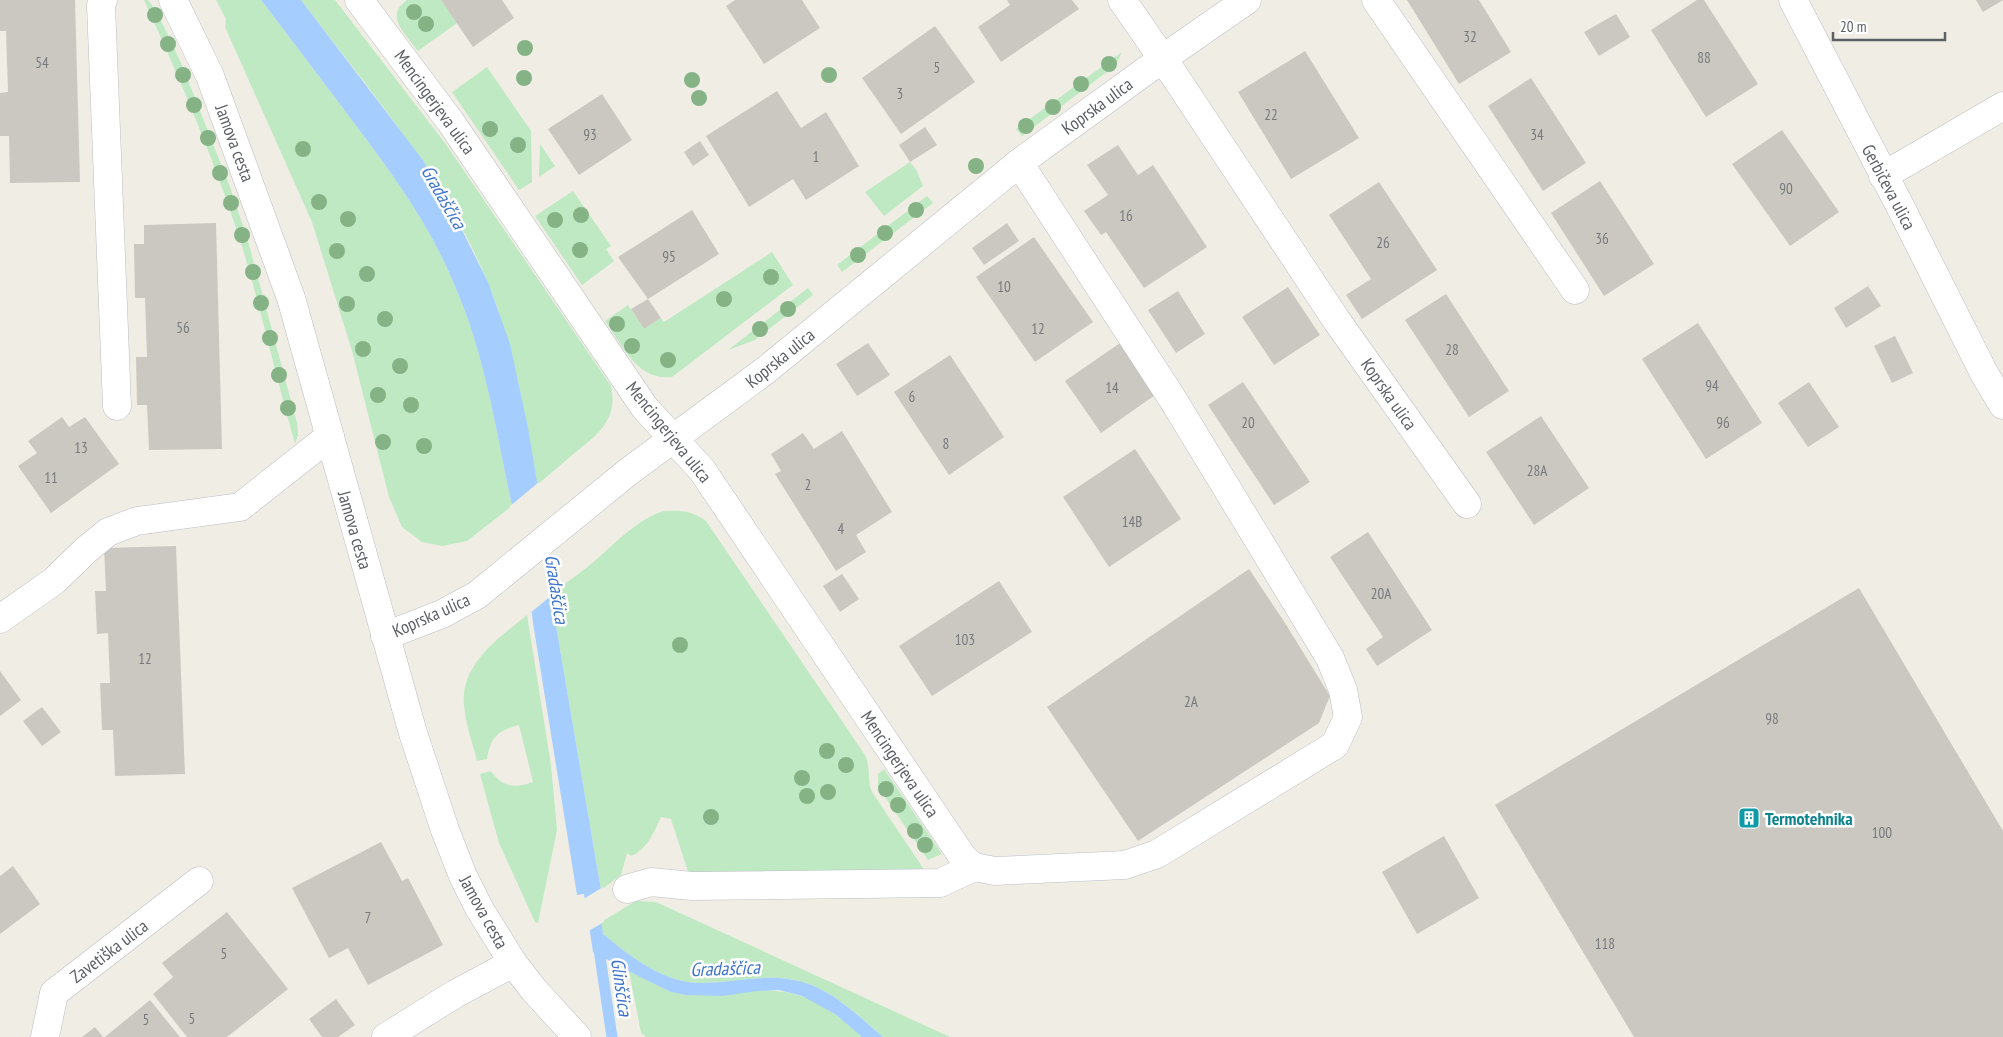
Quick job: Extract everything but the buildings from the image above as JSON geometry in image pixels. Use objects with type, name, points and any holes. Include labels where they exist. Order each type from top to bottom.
[{"type":"street","points":[[103,0],[101,5],[118,406]]},
{"type":"street","name":"Jamova cesta","points":[[173,0],[210,76],[291,298],[416,741],[462,876],[479,908],[513,963],[534,990],[572,1031]]},
{"type":"street","name":"Mencingerjeva ulica","points":[[359,0],[450,121],[645,408],[702,470],[956,849],[974,867]]},
{"type":"street","points":[[1122,0],[1162,59]]},
{"type":"street","name":"Koprska ulica","points":[[385,636],[442,614],[477,595],[588,504],[766,370],[1019,163],[1247,0]]},
{"type":"street","points":[[1376,0],[1575,290]]},
{"type":"street","name":"Gerbičeva ulica","points":[[1793,0],[1985,375],[2003,405]]},
{"type":"street","name":"Koprska ulica","points":[[1162,59],[1337,321],[1467,504]]},
{"type":"street","points":[[1883,176],[2003,106]]},
{"type":"street","points":[[627,889],[651,882],[692,886],[940,882],[974,867],[995,871],[1125,865],[1157,854],[1335,745],[1348,717],[1343,690],[1330,658],[1172,398],[1019,163]]},
{"type":"street","points":[[0,619],[54,581],[108,532],[138,521],[240,507],[330,436]]},
{"type":"street","name":"Zavetiška ulica","points":[[45,1037],[54,993],[199,881]]},
{"type":"street","points":[[386,1037],[455,994],[513,963]]},
{"type":"green space","points":[[144,0],[148,0],[157,12],[182,65],[230,187],[248,241],[297,423],[298,435],[295,444],[231,212],[171,59]]},
{"type":"green space","points":[[216,0],[261,0],[398,183],[423,222],[454,284],[465,311],[482,365],[512,506],[467,541],[442,546],[422,542],[402,527],[389,497],[352,351],[312,222],[225,27],[226,19]]},
{"type":"green space","points":[[301,0],[335,0],[445,143],[611,386],[612,407],[600,431],[537,485],[502,323],[479,262],[436,183],[384,108]]},
{"type":"green space","points":[[407,0],[441,0],[457,23],[418,51],[399,26],[397,19],[397,12],[400,6]]},
{"type":"green space","points":[[1122,52],[1116,65],[1022,136],[1016,129]]},
{"type":"green space","points":[[487,67],[531,131],[532,182],[519,190],[452,92]]},
{"type":"green space","points":[[540,144],[555,166],[539,177]]},
{"type":"green space","points":[[910,162],[917,171],[923,186],[884,216],[865,192]]},
{"type":"green space","points":[[573,191],[611,246],[606,249],[614,261],[582,285],[535,216]]},
{"type":"green space","points":[[927,196],[933,203],[842,272],[837,265]]},
{"type":"green space","points":[[772,252],[793,285],[672,377],[660,377],[640,368],[625,351],[605,321],[628,305],[644,329],[661,318],[664,322]]},
{"type":"green space","points":[[808,288],[813,295],[755,340],[728,350]]},
{"type":"green space","points":[[664,511],[686,512],[706,521],[865,755],[872,792],[925,871],[689,875],[671,819],[661,817],[646,845],[631,856],[627,853],[621,875],[601,890],[553,608],[557,600],[555,591],[588,567],[638,524]]},
{"type":"green space","points":[[527,615],[551,765],[557,830],[538,923],[535,922],[499,843],[480,774],[491,771],[500,781],[515,786],[533,782],[519,725],[505,730],[496,736],[487,759],[477,761],[467,726],[464,705],[464,690],[468,677],[475,665],[494,643]]},
{"type":"green space","points":[[884,769],[942,854],[928,860],[878,787],[878,774]]},
{"type":"green space","points":[[636,901],[656,902],[950,1037],[883,1037],[842,1002],[819,988],[794,980],[760,978],[703,983],[675,979],[662,974],[625,952],[603,934],[601,922]]},
{"type":"green space","points":[[629,971],[671,992],[685,995],[768,990],[801,996],[828,1009],[862,1037],[646,1037],[641,1033]]},
{"type":"water","name":"Gradaščica","points":[[261,0],[301,0],[422,159],[447,200],[488,282],[510,344],[528,428],[557,600],[553,608],[601,890],[597,892],[603,934],[649,968],[675,979],[703,983],[783,978],[807,983],[842,1002],[883,1037],[862,1037],[835,1014],[802,996],[779,990],[723,996],[685,995],[671,992],[593,952],[584,894],[577,895],[533,623],[519,503],[512,506],[489,393],[465,311],[434,242],[398,183]]},
{"type":"pier","points":[[539,482],[557,591],[529,614],[517,507],[512,509],[509,507]]},
{"type":"pier","points":[[603,887],[603,891],[600,893],[604,922],[587,932],[582,900]]},
{"type":"waterway","name":"Glinščica","points":[[598,943],[612,1037]]},
{"type":"place","name":"Termotehnika","points":[[1749,818]]}]
